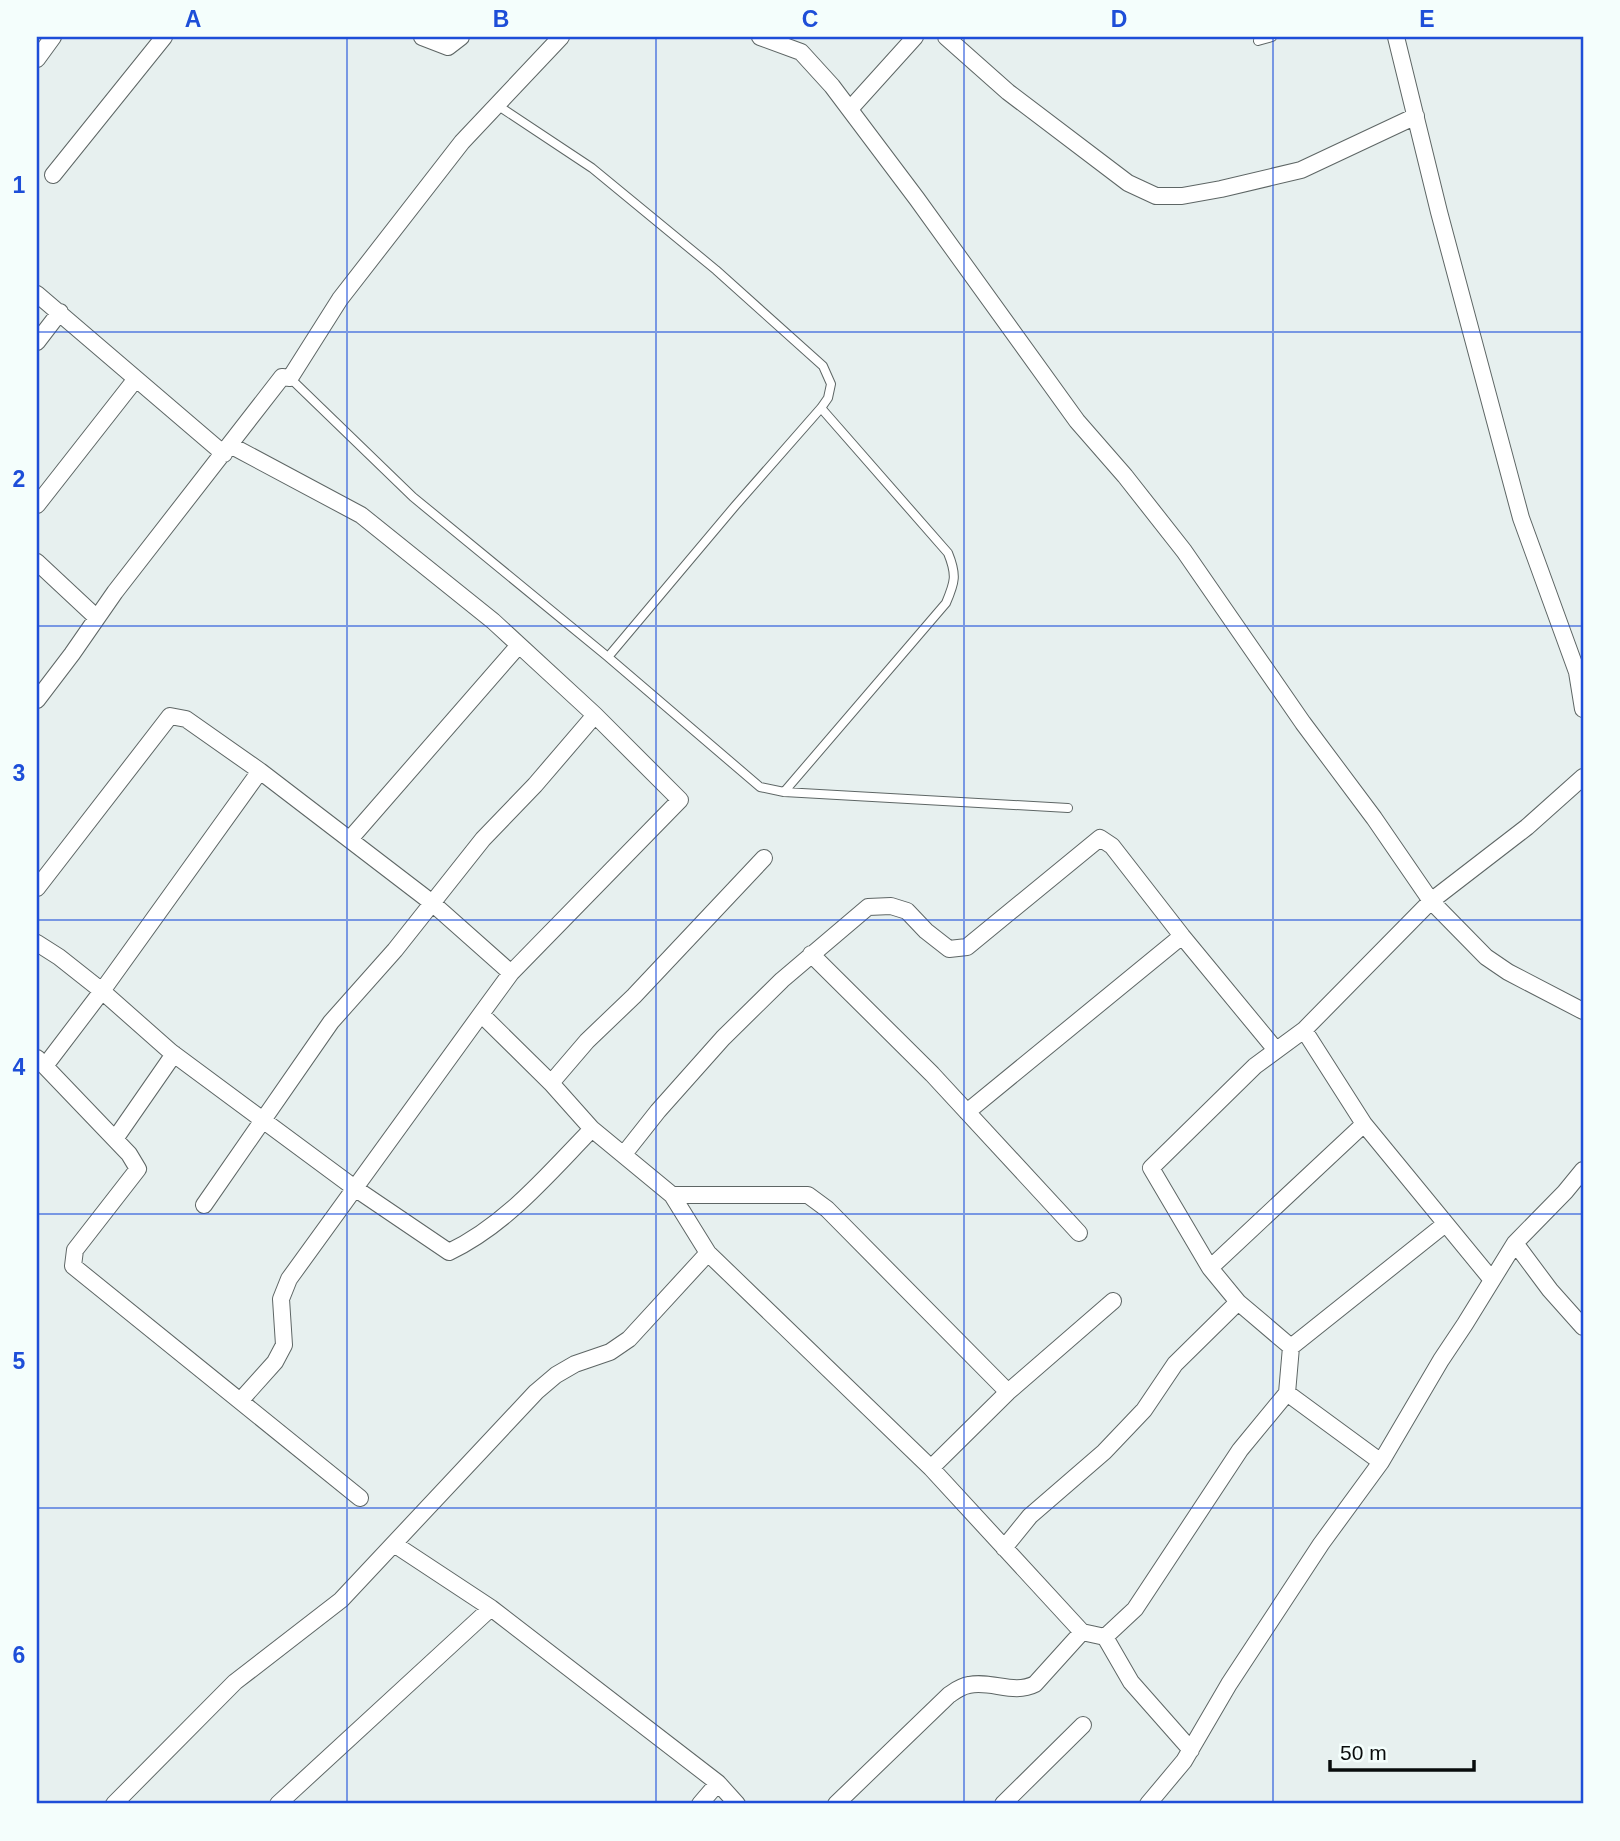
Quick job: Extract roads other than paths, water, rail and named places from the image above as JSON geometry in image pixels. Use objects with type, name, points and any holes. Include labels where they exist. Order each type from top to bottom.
[{"type":"street","points":[[37,59],[53,37]]},
{"type":"street","points":[[53,175],[164,37]]},
{"type":"street","points":[[422,37],[448,47],[461,37]]},
{"type":"street","points":[[37,700],[282,377],[290,377],[340,299],[461,142],[561,37]]},
{"type":"street","points":[[760,37],[801,52]]},
{"type":"street","points":[[790,37],[850,109],[925,209],[1004,323],[1077,421],[1125,476],[1184,551],[1431,901],[1486,957],[1519,978],[1583,1011]]},
{"type":"street","points":[[850,109],[915,37]]},
{"type":"street","points":[[946,37],[1008,92],[1106,167],[1128,183],[1156,196],[1182,196],[1301,170],[1416,116]]},
{"type":"street","points":[[1396,37],[1521,519],[1580,670],[1583,709]]},
{"type":"street","points":[[37,294],[135,380],[227,449],[361,515],[519,645],[595,715],[680,800],[511,973],[289,1279],[281,1299],[284,1345],[275,1362],[240,1401]]},
{"type":"street","points":[[37,342],[60,312]]},
{"type":"street","points":[[37,505],[135,380]]},
{"type":"street","points":[[37,562],[97,618]]},
{"type":"street","points":[[350,839],[519,645]]},
{"type":"street","points":[[204,1205],[331,1022],[395,950],[483,839],[535,785],[595,715]]},
{"type":"street","points":[[37,888],[170,716],[186,719],[260,771],[431,902],[511,973]]},
{"type":"street","points":[[260,771],[102,991],[41,1062],[129,1154],[138,1169],[75,1250],[73,1266],[360,1498]]},
{"type":"street","points":[[1291,1347],[1238,1302],[1210,1268],[1151,1168],[1255,1066],[1304,1030],[1431,901],[1527,827],[1583,777]]},
{"type":"street","points":[[624,1154],[723,1038],[811,954],[867,906],[891,905],[907,911],[948,949],[967,947],[1100,838],[1112,846],[1276,1050]]},
{"type":"street","points":[[551,1083],[587,1041],[634,996],[764,858]]},
{"type":"street","points":[[967,1112],[1182,936]]},
{"type":"street","points":[[37,943],[102,991],[174,1054],[356,1189],[449,1252],[475,1240],[525,1198],[592,1129]]},
{"type":"street","points":[[811,954],[932,1074],[1079,1233]]},
{"type":"street","points":[[481,1014],[551,1083],[592,1129],[672,1195],[708,1254],[931,1468],[1082,1632],[1105,1637],[1131,1682],[1191,1750]]},
{"type":"street","points":[[1304,1030],[1364,1124],[1492,1280]]},
{"type":"street","points":[[115,1139],[174,1054]]},
{"type":"street","points":[[1210,1268],[1364,1124]]},
{"type":"street","points":[[1148,1804],[1191,1750],[1229,1684],[1321,1544],[1381,1462],[1515,1243],[1583,1170]]},
{"type":"street","points":[[672,1195],[808,1195],[827,1209],[1008,1392]]},
{"type":"street","points":[[1105,1637],[1135,1609],[1241,1450],[1287,1394],[1291,1347],[1444,1224]]},
{"type":"street","points":[[1515,1243],[1550,1290],[1583,1327]]},
{"type":"street","points":[[114,1804],[235,1682],[324,1615],[536,1392],[565,1370],[610,1352],[629,1339],[708,1254]]},
{"type":"street","points":[[931,1468],[1008,1392],[1113,1301]]},
{"type":"street","points":[[1004,1548],[1030,1517],[1086,1469],[1144,1410],[1175,1364],[1238,1302]]},
{"type":"street","points":[[1287,1394],[1381,1462]]},
{"type":"street","points":[[394,1544],[491,1608],[718,1783],[737,1804]]},
{"type":"street","points":[[278,1804],[491,1608]]},
{"type":"street","points":[[836,1804],[949,1695],[965,1685],[1028,1688],[1035,1684],[1082,1632]]},
{"type":"street","points":[[1003,1804],[1083,1725]]},
{"type":"street","points":[[700,1804],[718,1783]]},
{"type":"lane","points":[[1258,41],[1272,37]]},
{"type":"lane","points":[[497,104],[592,168],[716,270],[823,366],[831,384],[828,398],[821,408],[608,657]]},
{"type":"lane","points":[[290,377],[413,497],[608,657],[760,787],[784,792],[1068,808]]},
{"type":"lane","points":[[784,792],[939,612],[954,585],[955,569],[948,553],[821,408]]}]
